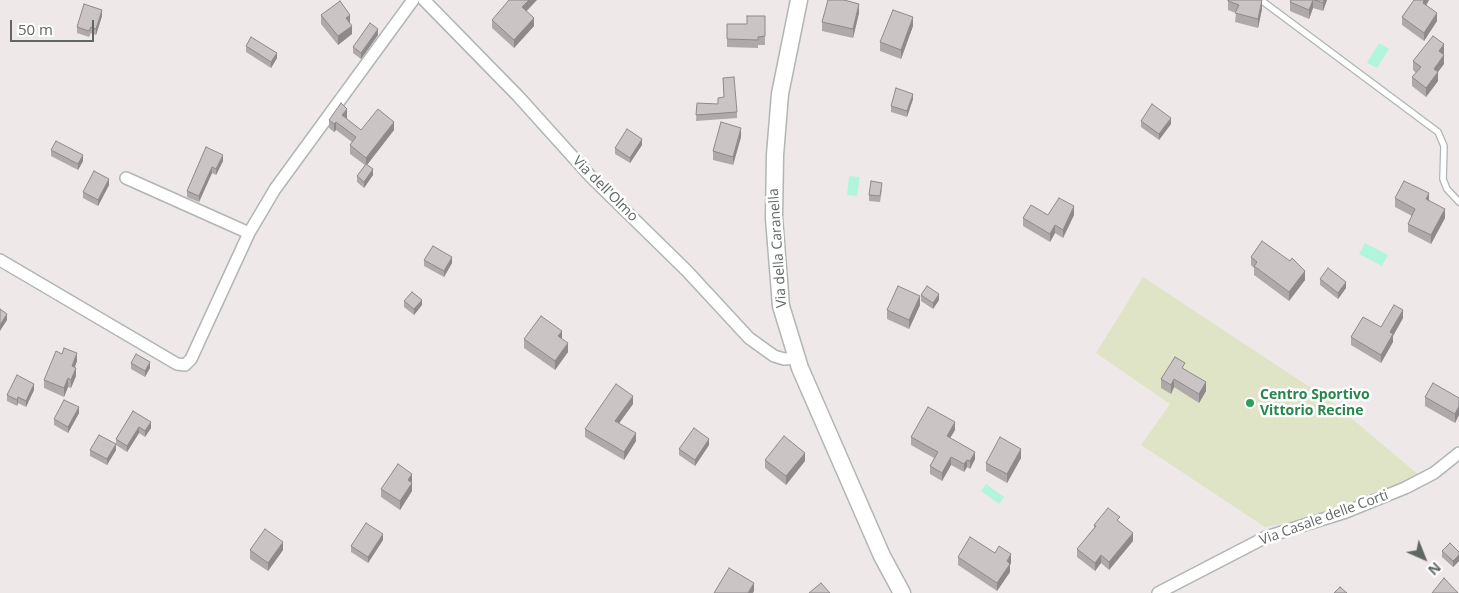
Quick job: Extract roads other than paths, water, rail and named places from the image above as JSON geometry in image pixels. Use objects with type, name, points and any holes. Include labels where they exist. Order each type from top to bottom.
[{"type":"main road","name":"Via della Caranella","points":[[799,0],[780,94],[774,191],[780,296],[796,358],[885,564],[902,593]]},
{"type":"street","points":[[0,260],[177,364],[184,366],[191,359],[250,233],[288,169],[413,0]]},
{"type":"street","name":"Via dell'Olmo","points":[[424,0],[518,96],[595,181],[688,271],[749,338],[774,356],[784,359],[796,358]]},
{"type":"street","points":[[126,178],[250,233]]},
{"type":"street","name":"Via Casale delle Corti","points":[[1158,593],[1266,537],[1346,512],[1398,491],[1434,473],[1459,453]]},
{"type":"lane","points":[[1262,0],[1438,132],[1444,146],[1443,180],[1447,189],[1459,202]]},
{"type":"place","name":"Centro Sportivo Vittorio Recine","points":[[1250,403]]}]
